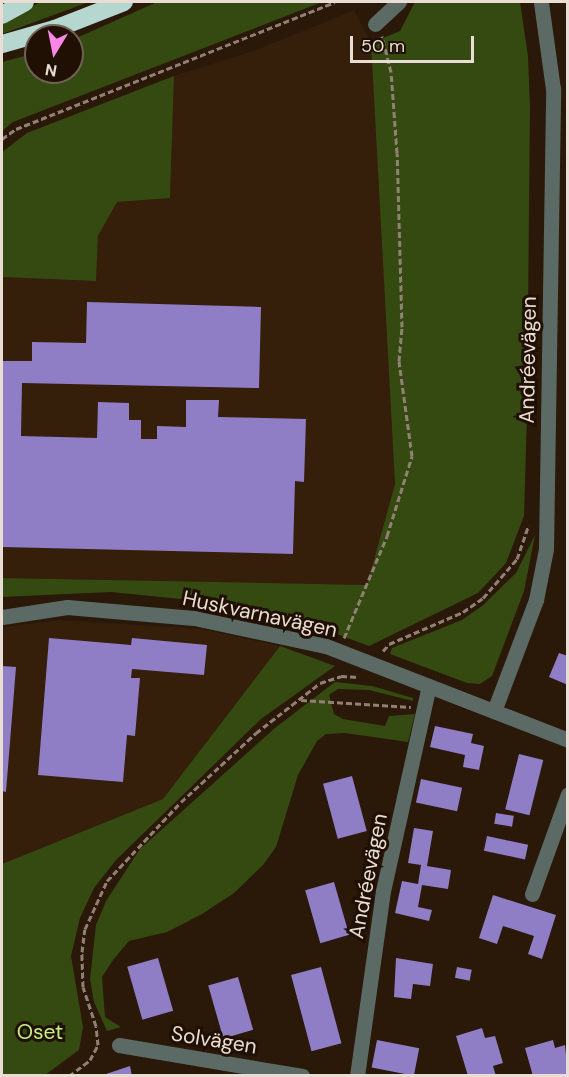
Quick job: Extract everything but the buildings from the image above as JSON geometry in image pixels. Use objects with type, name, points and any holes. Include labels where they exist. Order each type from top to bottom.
[{"type":"highway","points":[[2,15],[25,2]]},
{"type":"highway","points":[[2,44],[55,29],[124,2]]},
{"type":"street","points":[[375,24],[399,2]]},
{"type":"street","name":"Andréevägen","points":[[494,711],[536,600],[546,549],[553,89],[541,2]]},
{"type":"street","name":"Huskvarnavägen","points":[[2,617],[67,607],[194,618],[339,651],[567,740]]},
{"type":"street","name":"Andréevägen","points":[[357,1076],[383,891],[429,686]]},
{"type":"street","points":[[532,894],[567,794]]},
{"type":"street","name":"Solvägen","points":[[119,1045],[302,1076]]},
{"type":"path","points":[[2,138],[16,129],[335,2]]},
{"type":"path","points":[[339,651],[387,536],[412,456],[399,361],[402,327],[397,153],[391,72],[386,44],[375,24]]},
{"type":"path","points":[[69,1076],[90,1060],[98,1045],[96,1026],[83,987],[82,952],[85,929],[107,881],[126,856],[223,761],[330,678],[368,678],[389,644],[463,612],[497,586],[517,559],[530,521]]},
{"type":"path","points":[[300,700],[424,709]]},
{"type":"shaded area","points":[[354,10],[371,43],[395,484],[367,585],[2,578],[2,277],[96,281],[98,236],[117,202],[170,198],[174,76],[256,50]]},
{"type":"shaded area","points":[[61,620],[202,629],[280,646],[163,799],[2,864],[2,627]]},
{"type":"green space","points":[[40,2],[89,2],[2,34],[2,24]]},
{"type":"green space","points":[[157,2],[322,2],[13,122],[2,131],[2,62],[24,56],[24,84],[84,84],[84,35]]},
{"type":"green space","points":[[415,2],[520,2],[528,56],[530,107],[527,415],[524,516],[506,563],[478,593],[369,646],[294,618],[201,601],[111,592],[2,597],[2,578],[367,585],[395,484],[371,43],[400,31]]},
{"type":"green space","points":[[174,76],[170,198],[117,202],[98,236],[96,281],[2,277],[2,152],[27,133]]},
{"type":"green space","points":[[535,535],[524,591],[492,676],[480,684],[467,683],[390,654],[392,648],[462,620],[482,606],[516,573]]},
{"type":"green space","name":"Oset","points":[[280,646],[335,666],[261,719],[116,860],[94,888],[80,918],[71,956],[83,1027],[79,1050],[45,1075],[2,1075],[2,864],[163,799]]},
{"type":"green space","points":[[335,682],[372,686],[413,698],[413,701],[369,690],[338,689],[329,695],[334,714],[343,719],[385,726],[389,716],[415,714],[408,742],[345,733],[326,734],[317,741],[298,775],[276,847],[263,865],[234,893],[202,914],[167,932],[129,941],[113,960],[102,977],[105,1017],[121,1027],[107,1031],[94,1002],[90,979],[96,925],[106,901],[140,849],[275,728]]}]
